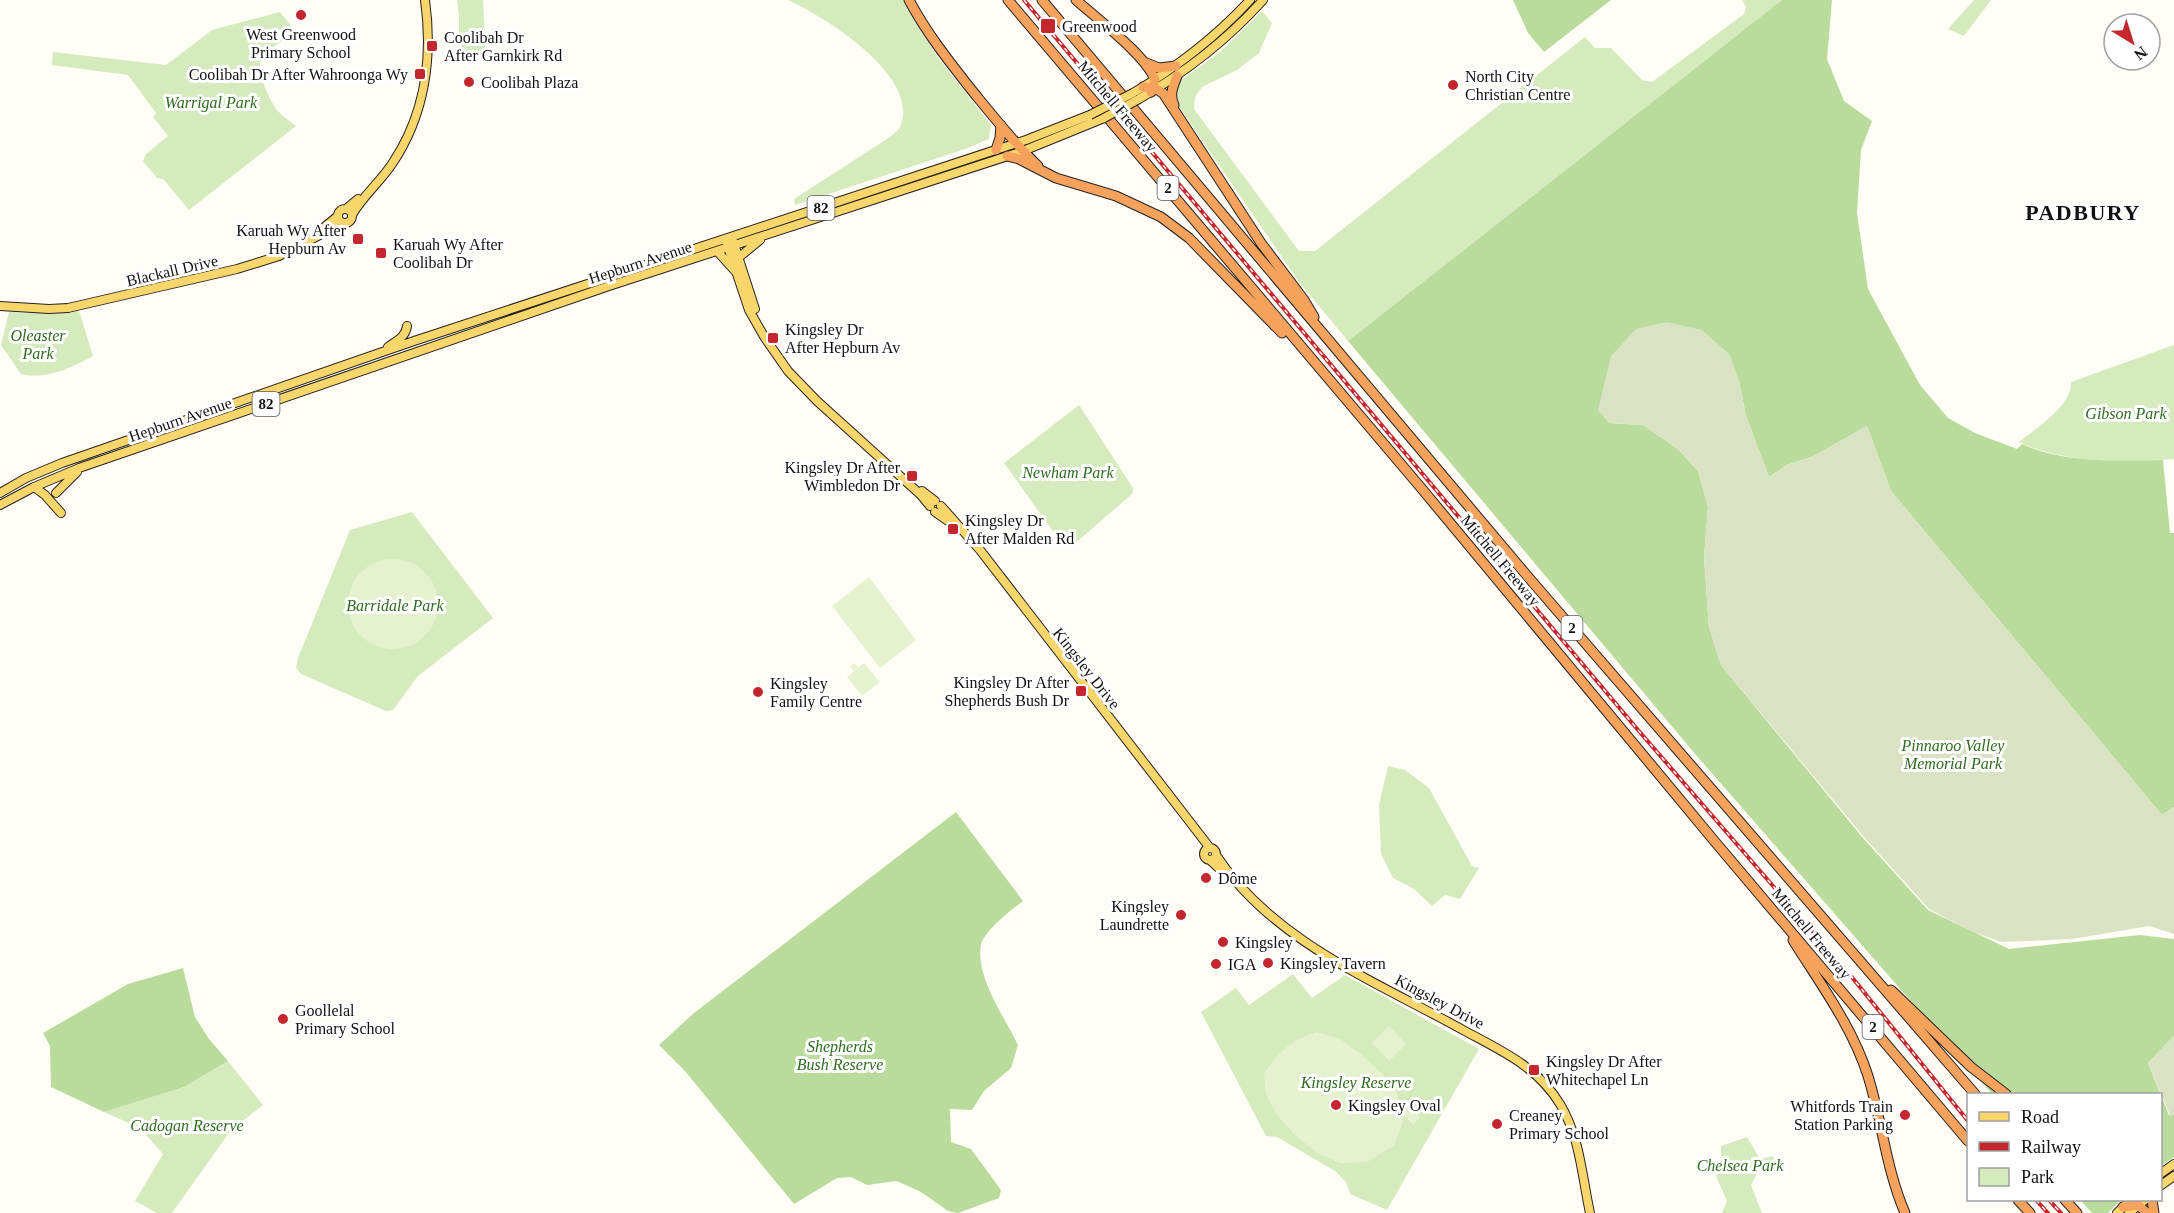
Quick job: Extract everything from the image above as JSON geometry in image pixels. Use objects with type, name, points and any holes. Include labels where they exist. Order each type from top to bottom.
[{"type":"highway","points":[[909,0],[941,51],[1016,143],[1044,171]]},
{"type":"highway","name":"Mitchell Freeway","points":[[1008,0],[1967,1140]]},
{"type":"highway","name":"Mitchell Freeway","points":[[1042,0],[1536,587],[1973,1093]]},
{"type":"highway","points":[[1076,0],[1142,62],[1176,71],[1171,98],[1179,117]]},
{"type":"highway","points":[[1142,62],[1152,87],[1162,93],[1179,117],[1261,243],[1304,300],[1331,344]]},
{"type":"highway","points":[[996,150],[1001,125]]},
{"type":"highway","points":[[1007,156],[1019,159],[1062,180],[1116,196],[1161,217],[1189,238],[1326,377]]},
{"type":"highway","points":[[1777,914],[1825,988],[1856,1045],[1867,1075],[1894,1180],[1905,1213]]},
{"type":"highway","points":[[1856,958],[1971,1067],[2004,1093]]},
{"type":"highway","points":[[2019,1201],[2030,1213]]},
{"type":"highway","points":[[2066,1201],[2077,1213]]},
{"type":"highway","points":[[2130,1206],[2147,1213]]},
{"type":"main road","points":[[349,212],[341,211],[340,220],[349,222],[349,212],[399,153],[418,109],[429,49],[422,0]]},
{"type":"main road","name":"Hepburn Avenue","points":[[1176,71],[1250,0]]},
{"type":"main road","name":"Hepburn Avenue","points":[[0,505],[34,487],[92,464],[717,251],[730,242],[769,234],[1023,151],[1092,119],[1152,87],[1226,38],[1263,0]]},
{"type":"main road","name":"Hepburn Avenue","points":[[0,494],[27,478],[62,463],[357,361],[730,242],[860,194],[1092,119]]},
{"type":"main road","points":[[860,194],[859,198],[863,199],[893,193]]},
{"type":"main road","name":"Blackall Drive","points":[[0,304],[49,309],[68,308],[237,269],[279,256],[340,220]]},
{"type":"main road","points":[[738,258],[769,234]]},
{"type":"main road","name":"Kingsley Drive","points":[[730,242],[768,336],[798,377],[935,506],[980,556],[1207,850],[1205,857],[1213,857],[1258,909],[1313,952],[1512,1061],[1532,1076],[1555,1104],[1567,1127],[1588,1213]]},
{"type":"main road","name":"Kingsley Drive","points":[[730,242],[745,300],[776,355],[795,380],[935,506]]},
{"type":"main road","points":[[717,251],[738,275]]},
{"type":"main road","points":[[357,361],[366,354],[387,347],[396,341],[406,332],[407,326]]},
{"type":"main road","points":[[56,493],[71,477],[92,464]]},
{"type":"main road","points":[[34,487],[45,495],[61,513]]},
{"type":"green space","points":[[457,0],[483,0],[486,52],[459,51]]},
{"type":"green space","points":[[788,0],[905,0],[936,55],[991,125],[989,139],[795,205],[794,199],[896,132],[900,127],[903,108],[897,88],[884,69],[866,51],[824,20]]},
{"type":"green space","points":[[1513,0],[1611,0],[1544,52],[1528,33]]},
{"type":"green space","points":[[1742,0],[1782,0],[1348,341],[1299,282],[1180,108],[1176,91],[1180,81],[1219,53],[1262,11],[1272,23],[1259,53],[1237,70],[1202,87],[1195,97],[1194,109],[1299,251],[1315,251],[1585,37],[1595,48],[1611,48],[1642,80],[1652,82],[1744,14],[1746,7]]},
{"type":"green space","points":[[1782,0],[1832,0],[1827,59],[1844,101],[1872,121],[1861,150],[1857,213],[1868,289],[1920,385],[1948,418],[1975,433],[2017,449],[2022,444],[2055,455],[2091,460],[2163,460],[2170,533],[2174,533],[2174,807],[2162,815],[1891,491],[1867,426],[1814,456],[1787,465],[1769,477],[1746,416],[1739,381],[1609,423],[1643,425],[1678,449],[1698,471],[1708,507],[1704,557],[1709,627],[1721,665],[1863,838],[1928,910],[2009,949],[2140,935],[2174,939],[2174,1036],[2148,1063],[2160,1093],[1991,1093],[1696,755],[1348,341]]},
{"type":"green space","points":[[1974,0],[1991,0],[1964,36],[1948,29]]},
{"type":"green space","name":"Warrigal Park","points":[[280,12],[296,32],[266,54],[260,67],[265,88],[275,107],[296,126],[189,210],[163,179],[157,178],[143,161],[146,154],[168,136],[153,117],[156,113],[128,75],[52,65],[53,52],[166,65],[212,30]]},
{"type":"green space","name":"Oleaster Park","points":[[79,311],[93,356],[67,369],[49,374],[21,374],[1,345],[9,312]]},
{"type":"green space","name":"Pinnaroo Valley Memorial Park","points":[[1667,322],[1702,330],[1730,355],[1739,381],[1746,416],[1769,477],[1787,465],[1814,456],[1867,426],[1891,491],[2162,815],[2174,807],[2174,934],[2149,926],[2072,939],[2002,942],[1973,932],[1929,909],[1864,837],[1721,665],[1709,627],[1704,557],[1708,508],[1698,471],[1678,449],[1643,425],[1609,423],[1598,410],[1611,356],[1636,329]]},
{"type":"green space","name":"Gibson Park","points":[[2174,345],[2174,459],[2116,461],[2075,458],[2036,449],[2019,442],[2052,416],[2066,400],[2071,382]]},
{"type":"green space","name":"Newham Park","points":[[1079,405],[1133,488],[1132,494],[1079,540],[1068,546],[1062,544],[1004,463]]},
{"type":"green space","name":"Barridale Park","points":[[412,512],[493,618],[418,676],[393,710],[386,711],[301,674],[296,668],[350,530]]},
{"type":"green space","points":[[393,559],[410,562],[425,572],[435,587],[438,604],[435,621],[425,636],[410,646],[393,649],[376,646],[361,636],[351,621],[348,604],[351,587],[361,572],[376,562]]},
{"type":"green space","points":[[869,577],[916,640],[880,668],[832,606]]},
{"type":"green space","points":[[854,663],[858,667],[855,670],[864,663],[880,682],[862,696],[847,677],[854,671],[850,666]]},
{"type":"green space","points":[[1388,766],[1405,770],[1429,788],[1472,866],[1479,868],[1460,899],[1445,895],[1432,906],[1414,889],[1393,878],[1381,854],[1379,805]]},
{"type":"green space","name":"Shepherds Bush Reserve","points":[[956,812],[1023,901],[987,933],[981,945],[980,957],[987,983],[1018,1045],[1011,1068],[984,1091],[972,1110],[950,1109],[951,1142],[971,1149],[1001,1190],[999,1198],[958,1213],[948,1211],[921,1192],[897,1181],[867,1185],[851,1177],[837,1178],[794,1204],[685,1071],[659,1045],[694,1013]]},
{"type":"green space","points":[[183,968],[195,1017],[209,1039],[228,1061],[184,1087],[104,1112],[51,1087],[50,1046],[43,1033],[128,984]]},
{"type":"green space","name":"Kingsley Reserve","points":[[1293,974],[1312,998],[1345,975],[1479,1049],[1387,1210],[1350,1194],[1346,1182],[1335,1171],[1277,1137],[1266,1136],[1201,1012],[1236,988],[1249,1005]]},
{"type":"green space","points":[[1389,1026],[1406,1044],[1389,1061],[1372,1043]]},
{"type":"green space","name":"Kingsley Oval","points":[[1317,1032],[1340,1039],[1363,1056],[1397,1092],[1401,1109],[1408,1103],[1420,1117],[1413,1125],[1401,1112],[1403,1122],[1394,1145],[1367,1162],[1340,1163],[1319,1154],[1296,1136],[1277,1115],[1266,1094],[1264,1073],[1275,1058],[1293,1043]]},
{"type":"green space","points":[[2174,1036],[2174,1115],[2170,1115],[2148,1063]]},
{"type":"green space","name":"Cadogan Reserve","points":[[228,1061],[263,1105],[231,1130],[172,1213],[157,1213],[135,1201],[163,1154],[140,1128],[104,1112],[184,1087]]},
{"type":"green space","points":[[2162,1098],[2169,1115],[2174,1115],[2174,1157],[2162,1165]]},
{"type":"green space","name":"Chelsea Park","points":[[1747,1137],[1760,1159],[1773,1156],[1774,1160],[1761,1165],[1751,1185],[1762,1213],[1722,1213],[1727,1201],[1716,1176],[1721,1167],[1721,1146]]},
{"type":"green space","points":[[2081,1201],[2120,1201],[2108,1213],[2092,1213]]},
{"type":"railway","points":[[1024,0],[1638,730],[1851,976],[1967,1120]]},
{"type":"railway","points":[[2037,1201],[2048,1213]]},
{"type":"railway","points":[[2050,1201],[2061,1213]]},
{"type":"place","name":"West Greenwood Primary School","points":[[301,15]]},
{"type":"place","name":"Greenwood","points":[[1048,26]]},
{"type":"place","name":"Coolibah Dr After Garnkirk Rd","points":[[432,46]]},
{"type":"place","name":"Coolibah Dr After Wahroonga Wy","points":[[420,74]]},
{"type":"place","name":"Coolibah Plaza","points":[[469,82]]},
{"type":"place","name":"North City Christian Centre","points":[[1453,85]]},
{"type":"place","name":"Karuah Wy After Hepburn Av","points":[[358,239]]},
{"type":"place","name":"Karuah Wy After Coolibah Dr","points":[[381,253]]},
{"type":"place","name":"Kingsley Dr After Hepburn Av","points":[[773,338]]},
{"type":"place","name":"Kingsley Dr After Wimbledon Dr","points":[[912,476]]},
{"type":"place","name":"Kingsley Dr After Malden Rd","points":[[953,529]]},
{"type":"place","name":"Kingsley Dr After Shepherds Bush Dr","points":[[1081,691]]},
{"type":"place","name":"Kingsley Family Centre","points":[[758,692]]},
{"type":"place","name":"Dôme","points":[[1206,878]]},
{"type":"place","name":"Kingsley Laundrette","points":[[1181,915]]},
{"type":"place","name":"Kingsley","points":[[1223,942]]},
{"type":"place","name":"Kingsley Tavern","points":[[1268,963]]},
{"type":"place","name":"IGA","points":[[1216,964]]},
{"type":"place","name":"Goollelal Primary School","points":[[283,1019]]},
{"type":"place","name":"Kingsley Dr After Whitechapel Ln","points":[[1534,1070]]},
{"type":"place","name":"Kingsley Oval","points":[[1336,1105]]},
{"type":"place","name":"Whitfords Train Station Parking","points":[[1905,1115]]},
{"type":"place","name":"Creaney Primary School","points":[[1497,1124]]},
{"type":"district","name":"PADBURY","points":[[2083,212]]}]
